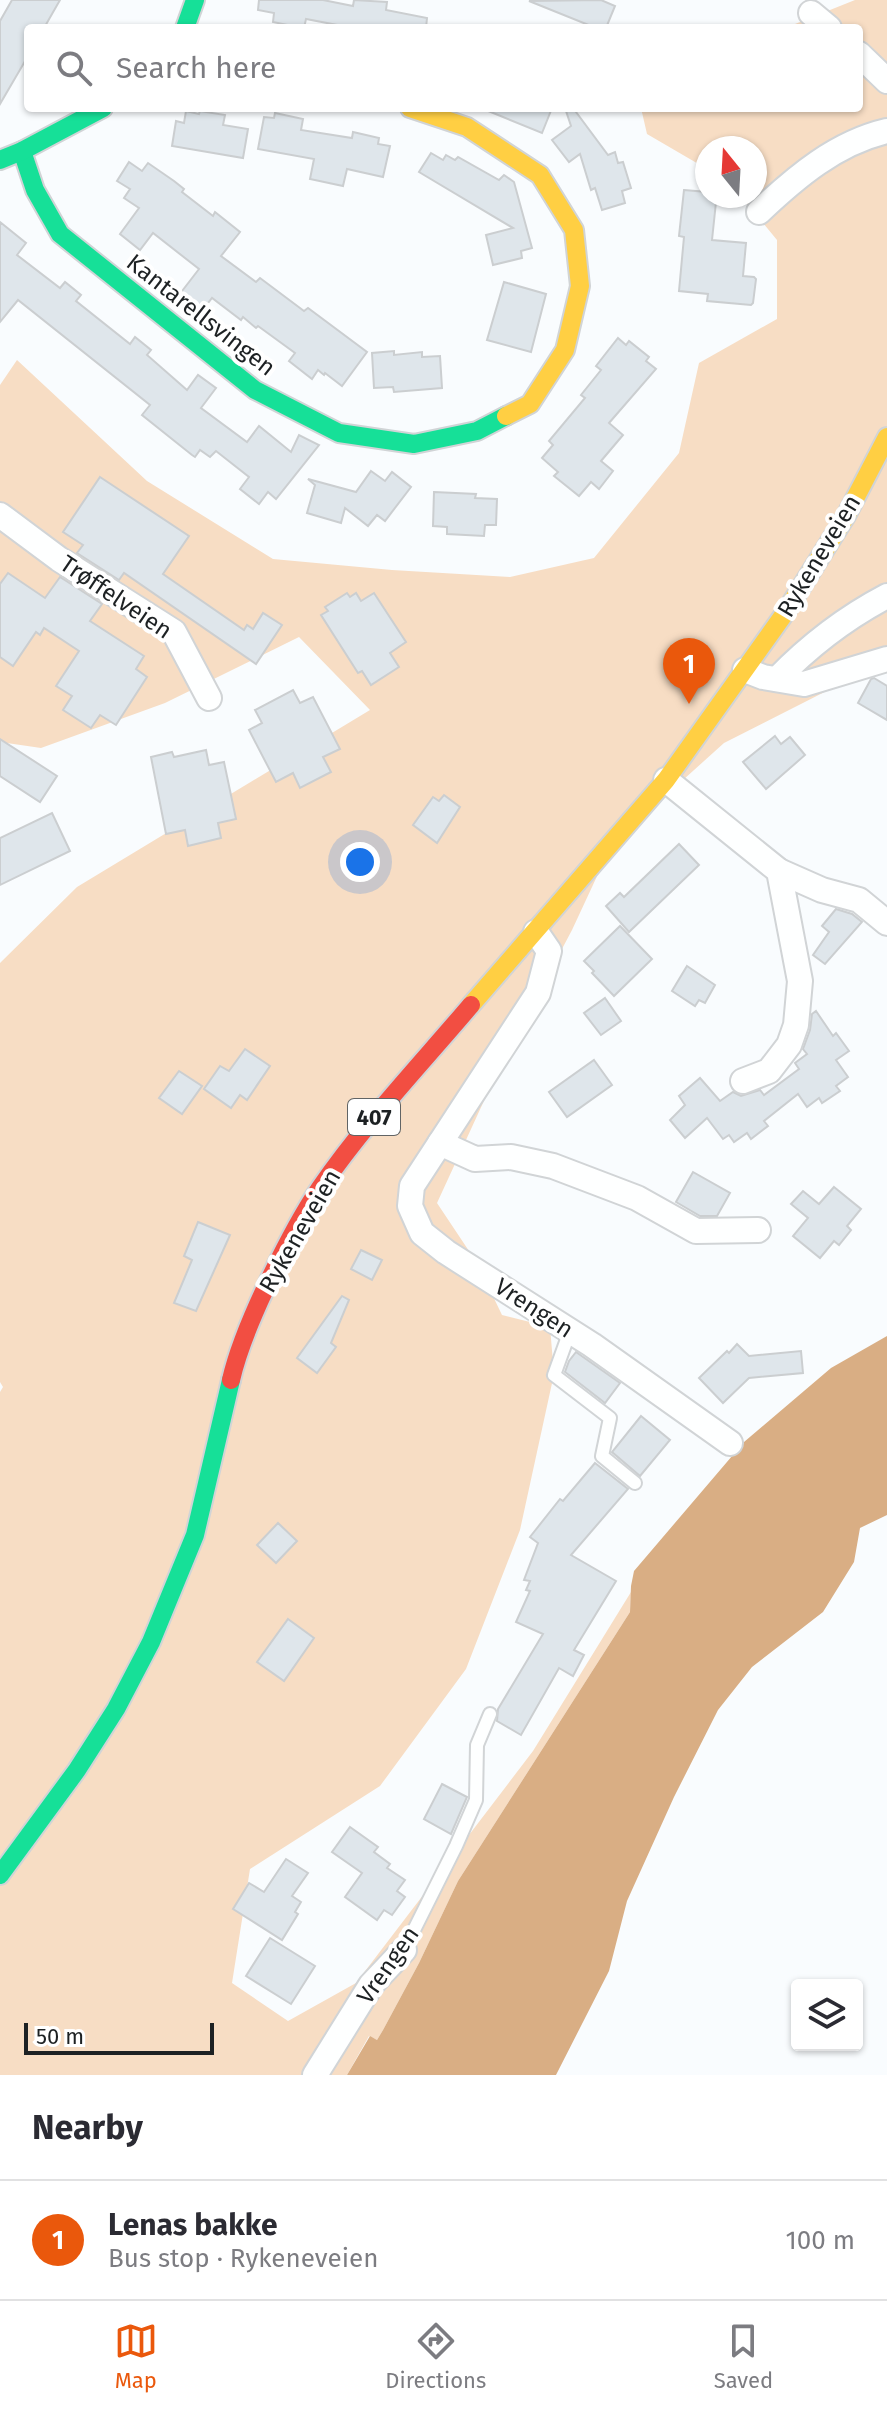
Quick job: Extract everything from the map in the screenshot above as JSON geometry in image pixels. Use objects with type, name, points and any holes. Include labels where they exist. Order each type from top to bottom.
[{"type":"main road","points":[[186,24],[195,0]]},
{"type":"main road","points":[[0,160],[95,112]]},
{"type":"main road","name":"Kantarellsvingen","points":[[22,151],[35,190],[60,234],[255,390],[339,433],[414,444],[477,431],[530,404],[565,350],[580,286],[574,230],[540,175],[467,127],[422,112]]},
{"type":"main road","name":"Rykeneveien","points":[[0,1875],[77,1770],[116,1709],[151,1642],[195,1535],[237,1355],[279,1259],[319,1190],[368,1124],[666,780],[785,613],[846,516],[887,437]]},
{"type":"street","points":[[863,58],[887,81]]},
{"type":"street","points":[[759,212],[792,180],[834,151],[867,135],[887,131]]},
{"type":"street","name":"Trøffelveien","points":[[0,515],[59,559],[174,632],[209,698]]},
{"type":"street","points":[[777,679],[798,657],[887,596]]},
{"type":"street","points":[[745,670],[804,684],[887,659]]},
{"type":"street","points":[[666,780],[779,871],[822,890],[859,900],[887,923]]},
{"type":"street","points":[[743,1081],[769,1071],[789,1045],[796,1025],[800,981],[779,871]]},
{"type":"street","name":"Vrengen","points":[[536,932],[549,951],[538,993],[412,1186],[410,1206],[422,1233],[446,1252],[570,1331],[730,1443]]},
{"type":"street","points":[[440,1143],[475,1159],[511,1157],[553,1166],[637,1198],[696,1231],[758,1230]]},
{"type":"street","name":"Vrengen","points":[[315,2075],[371,1985],[404,1950]]},
{"type":"lane","points":[[570,1331],[554,1375],[610,1418],[602,1456],[635,1483]]},
{"type":"lane","name":"Vrengen","points":[[404,1950],[476,1800],[477,1745],[490,1714]]},
{"type":"shaded area","points":[[855,0],[887,0],[887,651],[862,673],[724,743],[612,844],[572,930],[500,1066],[437,1203],[477,1263],[502,1315],[550,1327],[554,1374],[520,1530],[466,1669],[380,1786],[250,1869],[232,1983],[288,2021],[356,1983],[533,1751],[631,1592],[630,1612],[458,1881],[419,1963],[377,2040],[369,2036],[347,2075],[0,2075],[0,1392],[3,1387],[0,1382],[0,963],[77,887],[370,710],[299,637],[165,703],[41,748],[0,742],[0,385],[17,360],[147,481],[273,559],[510,577],[594,558],[679,453],[699,363],[777,319],[777,240],[751,208],[767,208],[767,136],[695,136],[695,162],[647,134],[642,112],[863,112],[863,24],[795,24]]},
{"type":"shaded area","points":[[887,1336],[887,1515],[860,1528],[854,1562],[823,1612],[752,1667],[718,1710],[627,1901],[609,1971],[556,2075],[347,2075],[370,2036],[377,2040],[419,1963],[458,1881],[630,1612],[634,1571],[744,1442],[831,1368]]},
{"type":"building","points":[[12,0],[60,0],[46,24],[24,24],[24,63],[0,104],[0,21]]},
{"type":"building","points":[[259,0],[323,0],[353,6],[354,0],[387,2],[386,10],[427,18],[426,24],[332,24],[306,19],[305,24],[283,24],[273,22],[274,13],[258,10]]},
{"type":"building","points":[[601,0],[615,6],[608,24],[586,24],[529,1]]},
{"type":"building","points":[[186,112],[225,115],[223,125],[248,129],[243,158],[172,146],[176,121],[184,123]]},
{"type":"building","points":[[491,112],[550,112],[542,133]]},
{"type":"building","points":[[566,112],[576,112],[608,155],[615,152],[618,163],[623,162],[631,188],[622,191],[625,203],[602,210],[595,188],[591,190],[580,154],[569,162],[552,140],[571,126]]},
{"type":"building","points":[[275,113],[303,119],[301,130],[352,138],[353,132],[379,138],[378,144],[390,146],[383,177],[347,169],[343,186],[310,179],[314,159],[258,149],[264,117],[274,118]]},
{"type":"building","points":[[431,153],[443,160],[446,155],[455,160],[458,157],[499,180],[504,175],[514,182],[532,248],[521,251],[522,258],[493,265],[486,235],[513,228],[419,172]]},
{"type":"building","points":[[129,162],[142,171],[148,163],[184,189],[182,192],[213,216],[215,212],[240,232],[221,256],[256,282],[260,278],[304,311],[308,308],[367,352],[342,386],[318,370],[312,379],[289,361],[295,353],[212,298],[201,312],[179,295],[199,269],[153,233],[140,250],[120,234],[139,208],[124,198],[130,189],[117,181]]},
{"type":"building","points":[[684,190],[695,191],[695,208],[715,208],[712,240],[746,243],[743,276],[756,279],[753,303],[707,301],[708,294],[679,291],[684,237],[679,236]]},
{"type":"building","points":[[0,222],[26,243],[17,255],[60,288],[65,282],[81,295],[76,301],[130,344],[135,337],[151,350],[147,355],[187,390],[198,375],[216,388],[201,408],[247,442],[259,426],[291,452],[299,435],[319,445],[276,499],[268,492],[259,504],[240,489],[249,477],[216,451],[210,457],[200,450],[195,457],[192,455],[142,415],[150,405],[18,300],[0,322]]},
{"type":"building","points":[[504,282],[546,294],[531,352],[487,340]]},
{"type":"building","points":[[618,338],[626,345],[629,341],[649,357],[646,361],[656,369],[609,423],[623,435],[601,461],[613,471],[599,489],[591,482],[579,496],[554,476],[558,472],[542,458],[553,445],[549,441],[585,398],[581,395],[601,370],[596,366]]},
{"type":"building","points":[[394,351],[394,355],[422,352],[422,357],[440,356],[442,388],[394,392],[393,387],[374,388],[372,353]]},
{"type":"building","points":[[371,471],[385,481],[392,472],[411,487],[385,521],[377,515],[368,526],[345,508],[341,523],[307,513],[315,485],[308,479],[356,492]]},
{"type":"building","points":[[100,477],[189,536],[163,574],[244,630],[247,625],[253,629],[263,613],[282,625],[256,664],[124,573],[119,580],[77,553],[83,545],[63,532]]},
{"type":"building","points":[[434,492],[476,494],[475,498],[497,499],[496,525],[485,525],[484,536],[447,534],[447,527],[433,526]]},
{"type":"building","points":[[8,573],[45,598],[60,577],[102,604],[90,621],[144,656],[136,669],[147,677],[116,725],[100,715],[91,728],[63,710],[72,696],[56,686],[79,651],[44,628],[40,635],[36,632],[13,666],[0,657],[0,584]]},
{"type":"building","points":[[347,593],[350,597],[356,593],[361,601],[374,593],[406,642],[390,653],[399,667],[371,685],[362,671],[358,673],[321,615],[328,611],[325,607]]},
{"type":"building","points":[[874,678],[887,686],[887,720],[858,703]]},
{"type":"building","points":[[293,690],[300,703],[313,697],[340,749],[323,757],[331,772],[300,788],[293,773],[276,782],[249,730],[262,723],[255,710]]},
{"type":"building","points":[[775,736],[781,744],[790,737],[805,755],[766,789],[743,762]]},
{"type":"building","points":[[0,739],[57,776],[40,802],[0,776]]},
{"type":"building","points":[[206,750],[209,765],[224,762],[236,819],[218,823],[221,838],[188,846],[185,830],[166,834],[151,757],[172,752],[174,757]]},
{"type":"building","points":[[444,795],[460,807],[437,843],[413,825],[433,797],[439,801]]},
{"type":"building","points":[[52,813],[70,851],[0,885],[0,838]]},
{"type":"building","points":[[679,844],[699,865],[629,932],[606,906],[620,893],[624,897]]},
{"type":"building","points":[[836,909],[852,914],[862,922],[825,964],[813,955],[829,932],[822,926]]},
{"type":"building","points":[[620,926],[652,959],[614,996],[584,961]]},
{"type":"building","points":[[687,966],[715,985],[705,1003],[699,1000],[695,1006],[672,991]]},
{"type":"building","points":[[605,998],[621,1021],[601,1035],[584,1013]]},
{"type":"building","points":[[816,1011],[833,1036],[836,1033],[849,1051],[836,1060],[848,1077],[836,1086],[840,1091],[822,1103],[819,1098],[807,1107],[798,1094],[764,1121],[768,1126],[751,1139],[747,1133],[734,1142],[729,1135],[723,1139],[707,1118],[685,1138],[670,1120],[685,1105],[679,1096],[700,1078],[720,1101],[733,1092],[741,1096],[760,1090],[764,1095],[799,1069],[795,1063],[807,1054],[803,1049],[812,1014]]},
{"type":"building","points":[[245,1049],[270,1066],[247,1100],[240,1095],[231,1108],[204,1089],[220,1066],[229,1071]]},
{"type":"building","points":[[594,1060],[612,1085],[567,1117],[549,1092]]},
{"type":"building","points":[[179,1071],[202,1086],[182,1114],[159,1098]]},
{"type":"building","points":[[693,1172],[730,1193],[717,1216],[700,1216],[676,1202]]},
{"type":"building","points":[[834,1187],[861,1209],[847,1226],[851,1230],[839,1245],[834,1241],[820,1258],[793,1236],[808,1218],[791,1204],[803,1191],[819,1204]]},
{"type":"building","points":[[198,1222],[230,1235],[196,1311],[174,1303],[192,1260],[184,1256]]},
{"type":"building","points":[[361,1250],[382,1260],[372,1280],[351,1269]]},
{"type":"building","points":[[342,1296],[349,1300],[331,1343],[336,1347],[317,1373],[297,1358]]},
{"type":"building","points":[[737,1344],[749,1356],[801,1351],[803,1373],[749,1378],[723,1403],[699,1378]]},
{"type":"building","points":[[576,1352],[620,1383],[605,1403],[565,1372]]},
{"type":"building","points":[[641,1416],[670,1440],[640,1476],[612,1452]]},
{"type":"building","points":[[595,1463],[628,1489],[571,1555],[616,1581],[574,1650],[584,1655],[573,1676],[559,1668],[521,1735],[497,1721],[498,1709],[543,1634],[516,1622],[530,1591],[526,1590],[530,1581],[524,1580],[538,1543],[530,1537],[560,1499],[563,1501]]},
{"type":"building","points":[[278,1523],[297,1541],[276,1563],[257,1545]]},
{"type":"building","points":[[288,1619],[314,1638],[284,1681],[257,1662]]},
{"type":"building","points":[[442,1784],[467,1797],[451,1834],[424,1819]]},
{"type":"building","points":[[350,1827],[378,1847],[374,1852],[390,1864],[387,1868],[405,1880],[397,1891],[405,1897],[392,1915],[384,1910],[377,1920],[345,1897],[362,1873],[332,1852]]},
{"type":"building","points":[[286,1859],[308,1873],[292,1896],[301,1902],[295,1912],[298,1914],[282,1940],[233,1909],[249,1883],[264,1892]]},
{"type":"building","points":[[270,1938],[315,1966],[291,2004],[246,1976]]},
{"type":"traffic: fast","points":[[186,24],[195,0]]},
{"type":"traffic: fast","points":[[0,160],[95,112]]},
{"type":"traffic: fast","points":[[22,151],[35,190],[60,234],[255,390],[339,433],[414,444],[477,431],[506,416]]},
{"type":"traffic: fast","points":[[0,1875],[77,1770],[116,1709],[151,1642],[195,1535],[231,1380]]},
{"type":"traffic: slow","points":[[422,112],[467,127],[540,175],[574,230],[580,286],[565,350],[530,404],[506,416]]},
{"type":"traffic: slow","points":[[471,1005],[666,780],[785,613],[846,516],[887,437]]},
{"type":"traffic: jam","points":[[231,1380],[241,1345],[260,1300],[312,1200],[374,1117],[471,1005]]},
{"type":"place","name":"Lenas bakke","points":[[689,704]]}]
